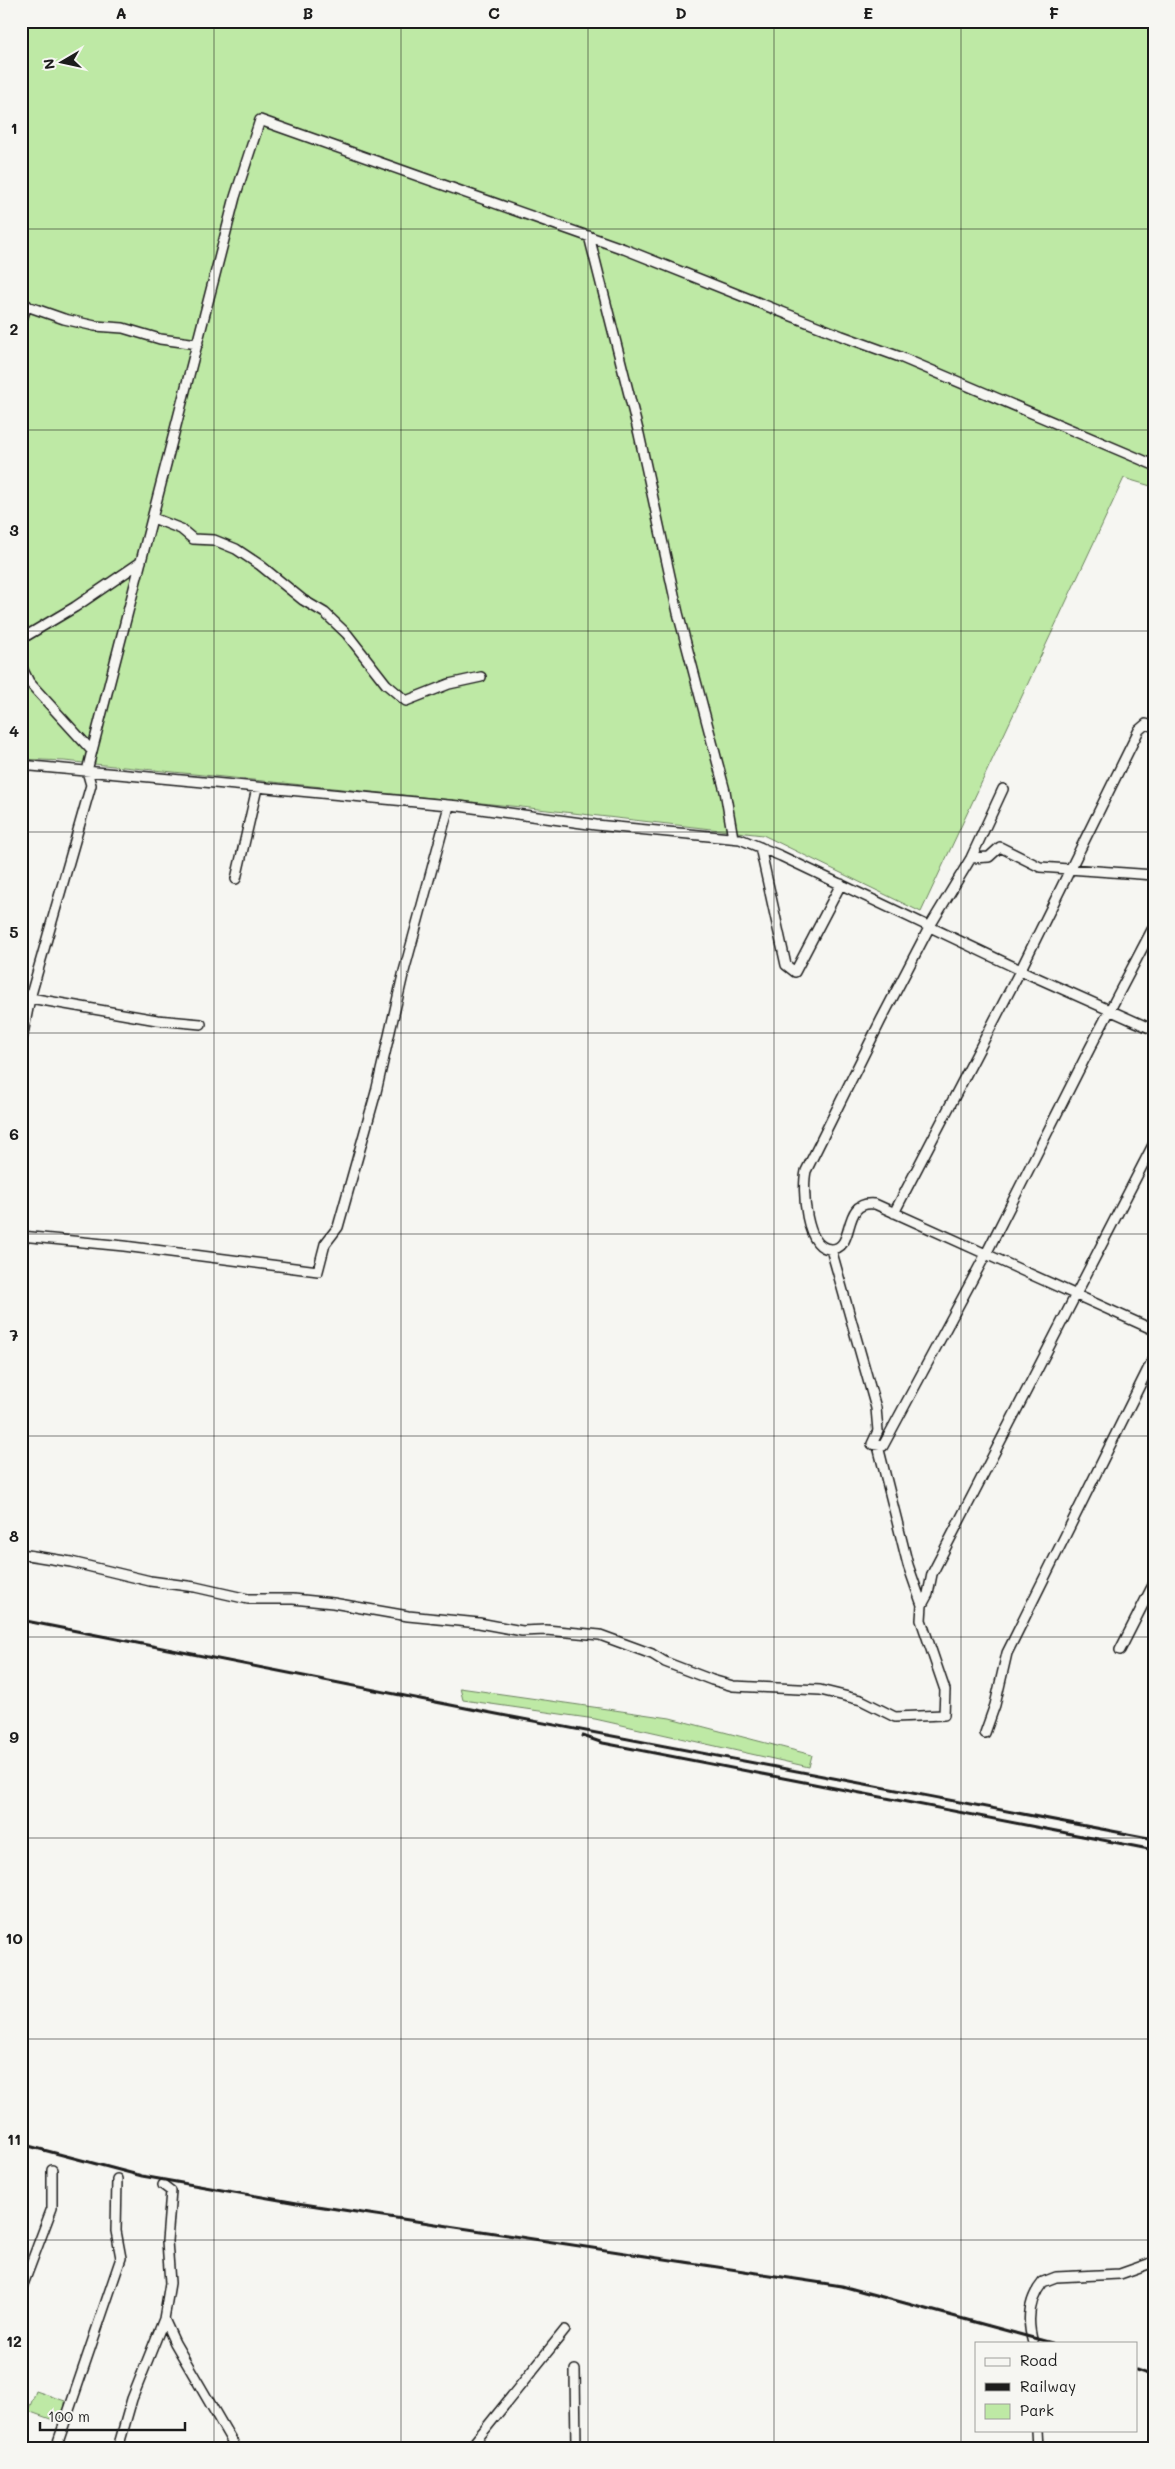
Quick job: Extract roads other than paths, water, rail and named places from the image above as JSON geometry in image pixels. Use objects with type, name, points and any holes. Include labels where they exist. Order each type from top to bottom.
[{"type":"street","points":[[21,1044],[30,998],[91,785],[87,771],[235,197],[260,120],[589,236],[900,357],[1154,465]]},
{"type":"street","points":[[589,236],[639,434],[678,613],[725,791],[733,838]]},
{"type":"street","points":[[21,322],[24,304],[64,319],[95,326],[123,328],[160,339],[198,344]]},
{"type":"street","points":[[153,518],[181,529],[193,539],[214,540],[236,549],[260,565],[303,600],[325,613],[347,634],[386,684],[406,701],[449,684],[481,677]]},
{"type":"street","points":[[21,639],[74,607],[104,585],[141,562]]},
{"type":"street","points":[[21,666],[29,682],[92,751]]},
{"type":"street","points":[[894,1213],[1021,969],[1139,730],[1146,724],[1154,728]]},
{"type":"street","points":[[21,765],[450,806],[733,838],[760,846],[1154,1030]]},
{"type":"street","points":[[236,879],[257,788]]},
{"type":"street","points":[[1003,789],[971,858],[930,926],[806,1171],[803,1182],[809,1227],[814,1240],[819,1245],[831,1249],[839,1246],[845,1240],[852,1215],[861,1205],[875,1204],[1154,1330]]},
{"type":"street","points":[[21,1236],[124,1246],[318,1271],[325,1244],[338,1227],[376,1092],[403,975],[450,806]]},
{"type":"street","points":[[760,846],[786,965],[795,972],[841,884]]},
{"type":"street","points":[[971,858],[989,857],[1000,847],[1040,867],[1154,875]]},
{"type":"street","points":[[831,1249],[876,1408],[878,1432],[872,1444],[878,1446],[886,1442],[986,1254],[1154,926]]},
{"type":"street","points":[[30,998],[156,1020],[201,1024]]},
{"type":"street","points":[[922,1605],[928,1594],[932,1574],[1154,1143]]},
{"type":"street","points":[[984,1733],[995,1705],[1007,1653],[1154,1357]]},
{"type":"street","points":[[21,1554],[71,1562],[150,1581],[195,1587],[248,1600],[299,1599],[361,1606],[408,1616],[522,1631],[546,1630],[600,1635],[643,1650],[665,1662],[733,1686],[820,1690],[861,1700],[895,1717],[944,1716],[945,1690],[921,1620],[922,1605],[908,1565],[878,1446]]},
{"type":"street","points":[[1120,1650],[1154,1583]]},
{"type":"street","points":[[21,2290],[52,2208],[52,2170]]},
{"type":"street","points":[[56,2448],[121,2258],[116,2231],[117,2179]]},
{"type":"street","points":[[118,2448],[132,2399],[164,2319],[170,2283],[167,2241],[171,2191],[162,2185]]},
{"type":"street","points":[[1033,2342],[1028,2324],[1031,2306],[1043,2282],[1056,2277],[1120,2274],[1154,2262]]},
{"type":"street","points":[[164,2319],[174,2343],[236,2448]]},
{"type":"street","points":[[470,2448],[565,2330]]},
{"type":"street","points":[[575,2370],[576,2448]]},
{"type":"street","points":[[1037,2432],[1038,2448]]},
{"type":"railway","points":[[21,1620],[481,1711],[1154,1839]]},
{"type":"railway","points":[[583,1736],[603,1743],[1154,1850]]},
{"type":"railway","points":[[21,2144],[142,2176],[297,2203],[842,2286],[1048,2342]]},
{"type":"railway","points":[[1138,2371],[1154,2376]]}]
